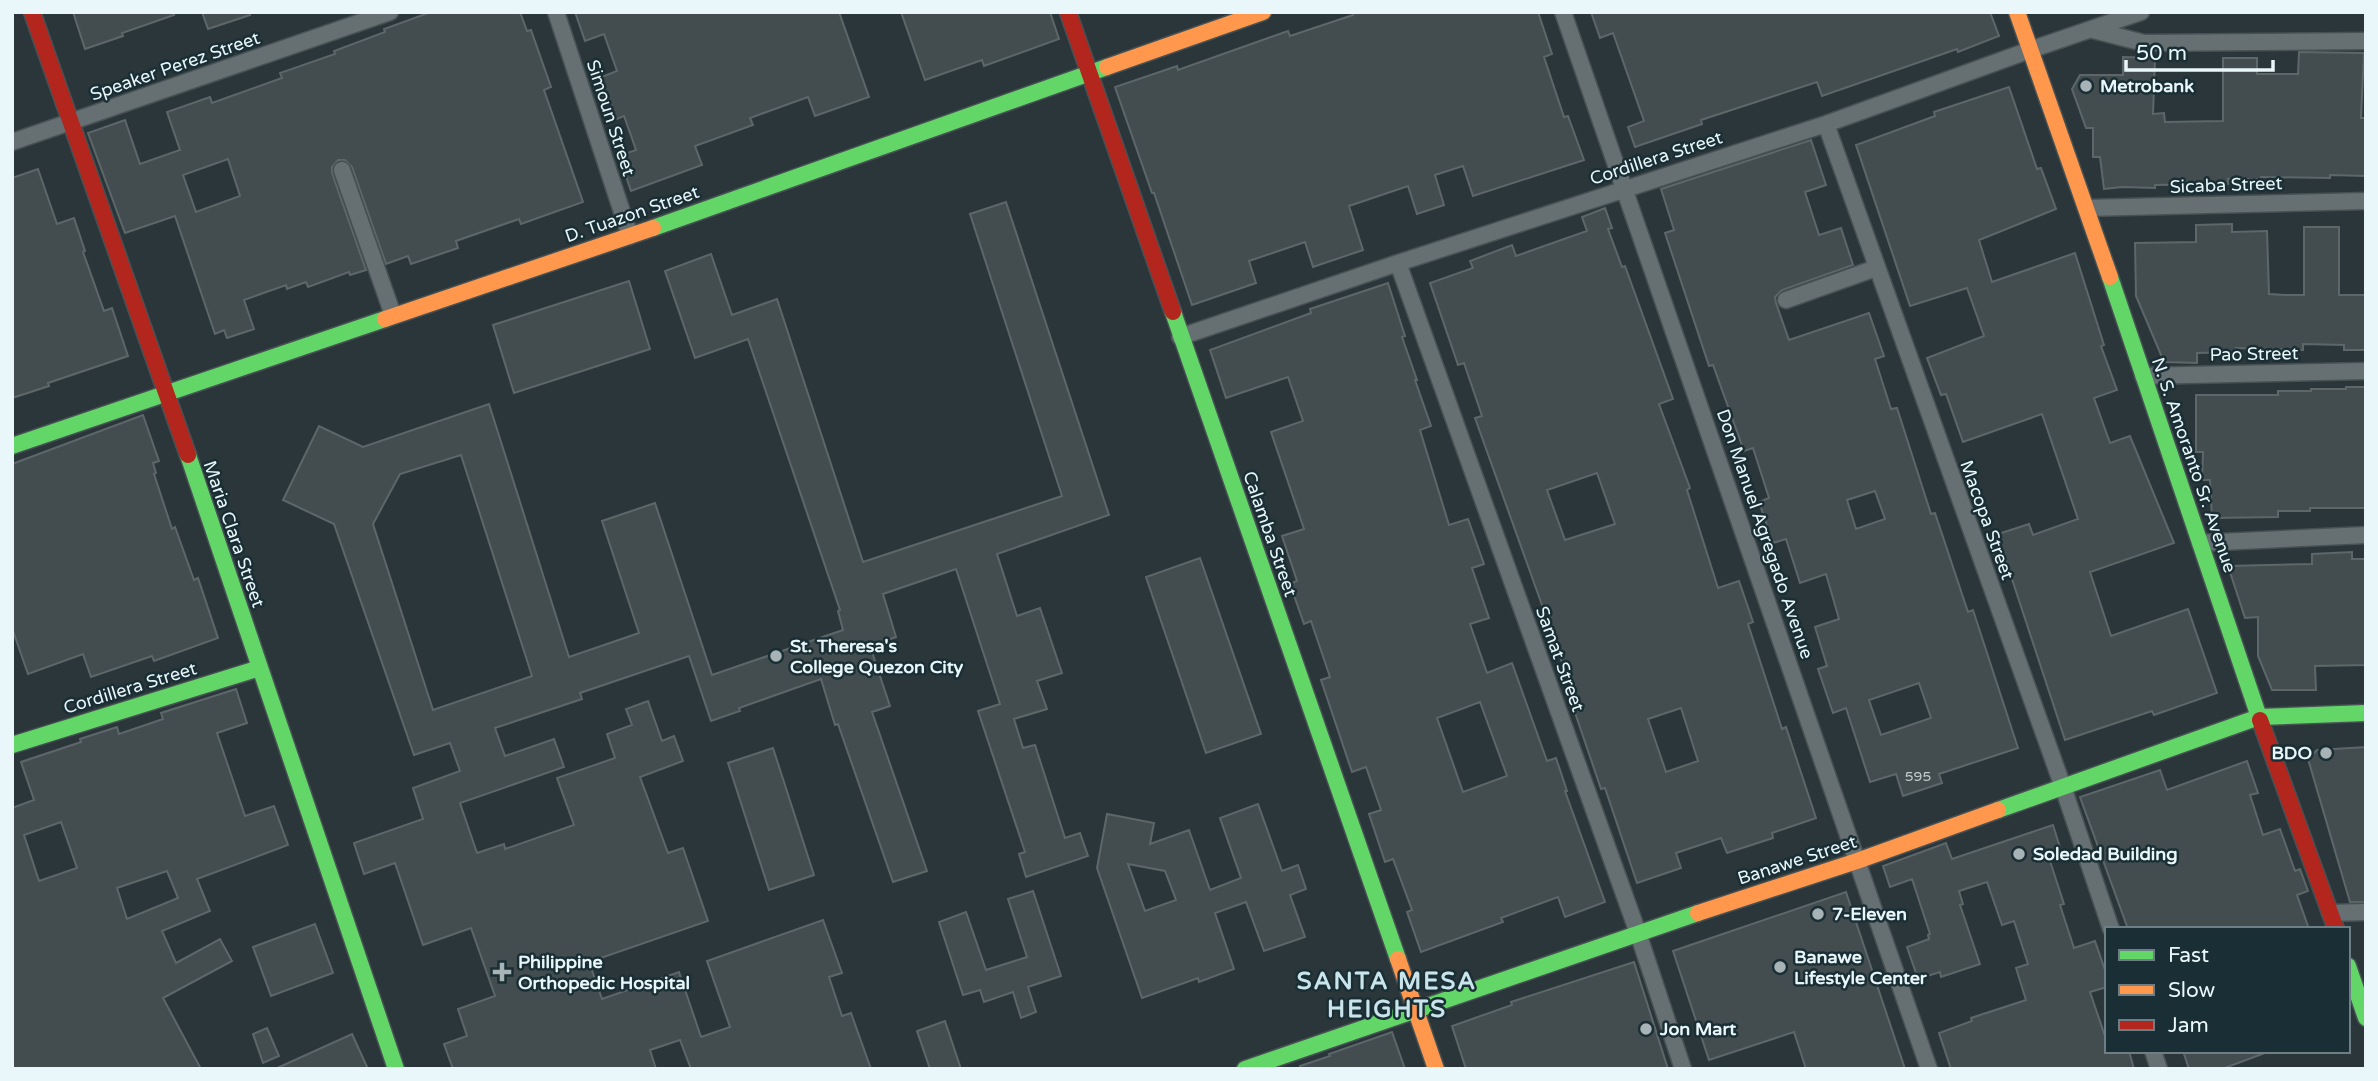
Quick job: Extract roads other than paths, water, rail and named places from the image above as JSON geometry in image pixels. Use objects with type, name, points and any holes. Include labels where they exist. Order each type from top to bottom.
[{"type":"street","name":"Maria Clara Street","points":[[32,12],[396,1069]]},
{"type":"street","name":"Speaker Perez Street","points":[[12,142],[390,12]]},
{"type":"street","name":"Simoun Street","points":[[556,12],[630,236]]},
{"type":"street","name":"Calamba Street","points":[[1068,12],[1436,1069]]},
{"type":"street","name":"D. Tuazon Street","points":[[12,446],[630,236],[1263,12]]},
{"type":"street","name":"Don Manuel Agregado Avenue","points":[[1563,12],[1929,1069]]},
{"type":"street","name":"N. S. Amoranto Sr. Avenue","points":[[2017,12],[2259,718],[2333,921]]},
{"type":"street","name":"Cordillera Street","points":[[1180,337],[1398,262],[1826,124],[2141,12]]},
{"type":"street","points":[[2093,30],[2144,43],[2366,41]]},
{"type":"street","name":"Macopa Street","points":[[1826,124],[2063,787],[2110,927]]},
{"type":"street","points":[[342,170],[393,315]]},
{"type":"street","name":"Sicaba Street","points":[[2086,208],[2366,201]]},
{"type":"street","name":"Samat Street","points":[[1398,262],[1684,1069]]},
{"type":"street","points":[[1787,300],[1877,268]]},
{"type":"street","name":"Pao Street","points":[[2143,376],[2366,371]]},
{"type":"street","points":[[2200,542],[2366,535]]},
{"type":"street","name":"Cordillera Street","points":[[12,745],[260,668]]},
{"type":"street","name":"Banawe Street","points":[[1245,1069],[1638,933],[1857,861],[2259,718],[2366,713]]},
{"type":"street","points":[[2333,921],[2366,912]]},
{"type":"street","points":[[2350,972],[2366,1018]]},
{"type":"place","name":"Metrobank","points":[[2086,86]]},
{"type":"place","name":"St. Theresa's College Quezon City","points":[[776,656]]},
{"type":"place","name":"BDO","points":[[2326,753]]},
{"type":"place","name":"Soledad Building","points":[[2019,854]]},
{"type":"place","name":"7-Eleven","points":[[1818,914]]},
{"type":"place","name":"Banawe Lifestyle Center","points":[[1780,967]]},
{"type":"place","name":"Philippine Orthopedic Hospital","points":[[502,972]]},
{"type":"place","name":"Jon Mart","points":[[1646,1029]]},
{"type":"district","name":"SANTA MESA HEIGHTS","points":[[1387,995]]}]
